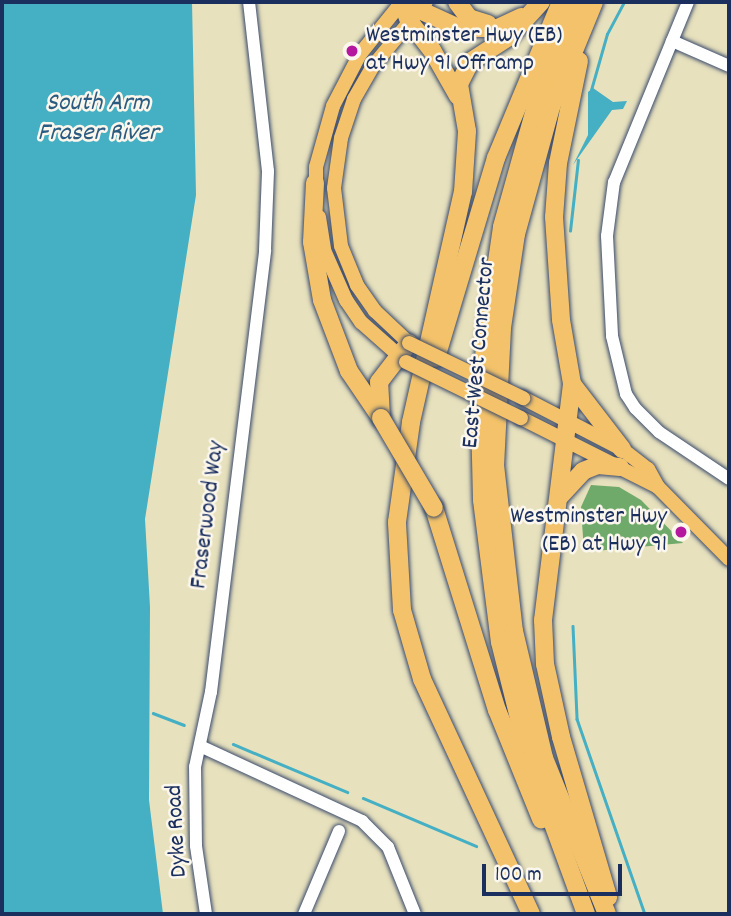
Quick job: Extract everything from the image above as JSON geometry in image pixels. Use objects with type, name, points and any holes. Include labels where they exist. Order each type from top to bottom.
[{"type":"highway","points":[[402,2],[459,28],[498,28],[524,16],[541,2]]},
{"type":"highway","points":[[457,2],[469,18],[498,28]]},
{"type":"highway","points":[[531,914],[422,679],[402,610],[397,522],[411,422],[463,192],[467,131],[459,84],[470,62],[510,36],[541,2]]},
{"type":"highway","points":[[397,522],[426,392],[475,223],[518,98],[561,2]]},
{"type":"highway","points":[[588,4],[568,105],[554,218],[561,320],[572,384],[567,439],[544,592],[545,664],[561,737],[600,861],[609,914]]},
{"type":"highway","name":"East-West Connector","points":[[586,914],[529,758],[500,642],[488,570],[480,417],[485,344],[502,228],[539,94],[588,4]]},
{"type":"highway","name":"East-West Connector","points":[[588,4],[551,107],[516,234],[502,328],[495,465],[507,592],[544,758],[609,914]]},
{"type":"highway","points":[[418,11],[460,99]]},
{"type":"highway","points":[[315,183],[312,242],[322,300],[349,371],[434,508],[512,752],[575,887]]},
{"type":"highway","points":[[380,418],[379,382],[401,359],[410,343]]},
{"type":"highway","points":[[572,384],[622,449]]},
{"type":"highway","points":[[558,499],[583,471],[598,465],[620,467]]},
{"type":"main road","points":[[402,2],[345,79],[322,137],[315,183],[324,250],[334,277],[360,322],[401,359],[567,439],[658,487]]},
{"type":"main road","points":[[418,11],[354,99],[341,138],[334,188],[341,246],[357,285],[375,311],[410,343],[569,420],[622,449],[648,469],[658,487],[729,559]]},
{"type":"street","name":"Fraserwood Way","points":[[200,746],[265,250],[268,171],[249,2]]},
{"type":"street","points":[[688,2],[614,182],[607,236],[612,336],[622,381],[635,408],[659,432],[729,479]]},
{"type":"street","points":[[672,41],[729,66]]},
{"type":"street","name":"Dyke Road","points":[[200,746],[195,767],[196,846],[206,914]]},
{"type":"street","points":[[200,746],[362,821],[388,847],[415,914]]},
{"type":"street","points":[[304,914],[339,831]]},
{"type":"green space","points":[[591,485],[619,487],[641,500],[683,543],[584,552],[581,507]]},
{"type":"water","name":"South Arm Fraser River","points":[[2,2],[192,2],[196,195],[145,519],[150,607],[149,800],[163,914],[2,914]]},
{"type":"water","points":[[593,88],[613,102],[627,101],[623,109],[612,110],[573,165],[588,135],[588,92]]},
{"type":"waterway","points":[[591,90],[607,34],[624,2]]},
{"type":"waterway","points":[[570,231],[578,160]]},
{"type":"waterway","points":[[573,626],[577,719],[645,914]]},
{"type":"waterway","points":[[153,713],[184,725]]},
{"type":"waterway","points":[[233,744],[347,792]]},
{"type":"waterway","points":[[363,798],[476,846]]},
{"type":"place","name":"Westminster Hwy (EB) at Hwy 91 Offramp","points":[[352,51]]},
{"type":"place","name":"Westminster Hwy (EB) at Hwy 91","points":[[681,532]]}]
